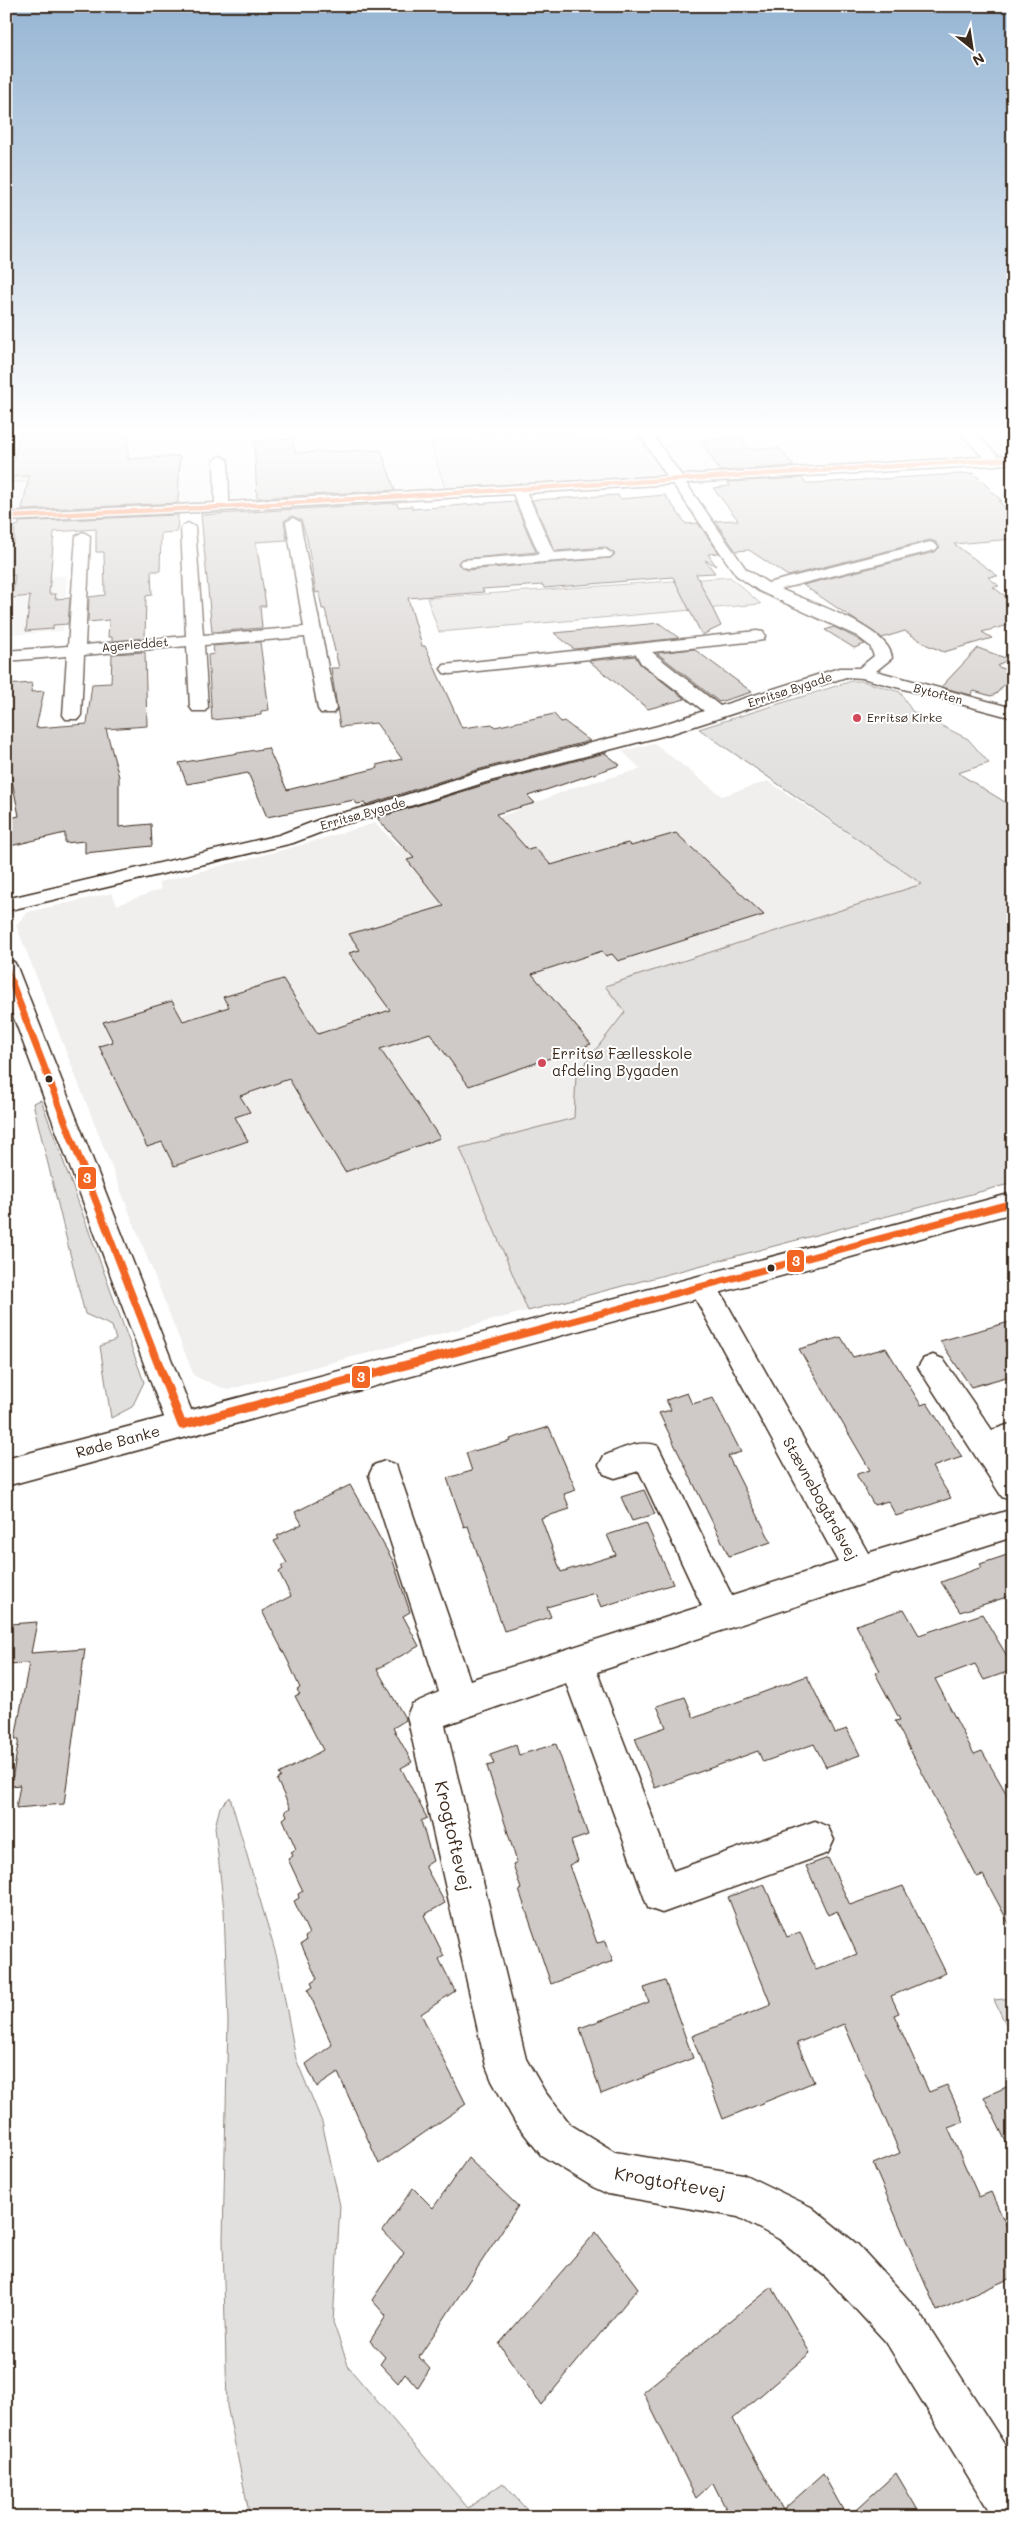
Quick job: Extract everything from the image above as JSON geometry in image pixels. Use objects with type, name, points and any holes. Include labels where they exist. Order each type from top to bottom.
[{"type":"street","points":[[72,715],[82,549]]},
{"type":"street","points":[[189,549],[199,707]]},
{"type":"street","points":[[298,549],[327,709]]},
{"type":"street","points":[[545,549],[549,558]]},
{"type":"street","points":[[725,549],[741,572],[765,588],[870,637],[883,652],[883,658],[863,672]]},
{"type":"street","points":[[765,588],[923,549]]},
{"type":"street","points":[[467,563],[605,554]]},
{"type":"street","name":"Agerleddet","points":[[6,656],[313,631]]},
{"type":"street","points":[[450,669],[483,673],[641,649],[757,636]]},
{"type":"street","points":[[641,649],[647,659],[717,713]]},
{"type":"street","name":"Erritsø Bygade","points":[[6,905],[200,861],[286,839],[333,821],[381,809],[481,777],[534,765],[717,713],[845,672],[863,672]]},
{"type":"street","name":"Bytoften","points":[[863,672],[916,689],[1004,706]]},
{"type":"street","points":[[6,966],[182,1424]]},
{"type":"street","name":"Røde Banke","points":[[6,1473],[182,1424],[703,1287],[1013,1203]]},
{"type":"street","name":"Stævnebogårdsvej","points":[[703,1287],[860,1570],[1013,1523]]},
{"type":"street","points":[[933,1367],[999,1440],[1013,1487]]},
{"type":"street","points":[[615,1465],[647,1455],[724,1616]]},
{"type":"street","points":[[384,1475],[459,1701]]},
{"type":"street","name":"Krogtoftevej","points":[[860,1570],[459,1701],[425,1716],[507,2066],[530,2107],[556,2140],[608,2172],[743,2196],[795,2223],[842,2261],[902,2326],[1013,2503]]},
{"type":"street","points":[[577,1664],[662,1894],[815,1840]]},
{"type":"shaded area","points":[[67,575],[63,631],[6,635],[6,579]]},
{"type":"shaded area","points":[[730,577],[761,604],[439,632],[427,598]]},
{"type":"shaded area","points":[[852,681],[862,681],[900,692],[912,711],[968,739],[989,763],[958,773],[1013,807],[1013,1183],[528,1311],[460,1148],[574,1118],[576,1075],[625,1012],[605,986],[922,884],[699,729]]},
{"type":"shaded area","name":"Erritsø Fællesskole afdeling Bygaden","points":[[654,743],[722,796],[768,781],[1013,943],[1013,1183],[227,1390],[194,1376],[16,925],[28,912],[112,893],[117,905],[161,889],[159,882],[294,847],[375,823],[397,845],[468,830],[572,788],[641,769],[622,751]]},
{"type":"shaded area","points":[[41,1100],[144,1382],[132,1407],[111,1418],[100,1346],[116,1340],[112,1326],[85,1314],[33,1103]]},
{"type":"shaded area","points":[[230,1797],[277,1958],[296,2059],[322,2122],[340,2206],[333,2322],[349,2368],[468,2508],[503,2483],[533,2517],[250,2517],[227,2406],[223,2239],[228,2021],[224,1910],[215,1827],[220,1807]]},
{"type":"shaded area","points":[[1013,1998],[1013,2039],[994,2000]]},
{"type":"building","points":[[6,549],[53,549],[49,594],[56,594],[55,599],[70,598],[68,624],[53,625],[53,629],[26,631],[30,596],[12,598],[15,575],[6,576]]},
{"type":"building","points":[[96,549],[161,549],[160,571],[151,571],[152,595],[146,596],[145,638],[112,641],[112,637],[108,637],[109,620],[88,622],[89,597],[105,595],[104,552],[96,552]]},
{"type":"building","points":[[204,549],[257,549],[266,606],[260,606],[262,628],[212,632]]},
{"type":"building","points":[[309,549],[535,549],[536,552],[461,559],[458,564],[467,570],[611,558],[615,554],[607,549],[716,549],[719,553],[708,554],[716,566],[705,560],[715,573],[696,574],[721,626],[702,635],[673,577],[544,588],[543,585],[482,589],[484,592],[408,598],[422,646],[425,646],[462,728],[492,724],[495,727],[554,714],[561,722],[564,721],[590,741],[473,771],[366,805],[364,803],[357,804],[354,800],[267,817],[248,773],[187,784],[179,763],[268,748],[287,790],[378,768],[376,765],[402,759],[376,723],[340,727],[331,668],[339,668],[325,609],[322,609],[319,592],[316,593]]},
{"type":"building","points":[[554,549],[583,549],[555,551]]},
{"type":"building","points":[[734,549],[896,549],[788,576],[749,550],[736,551]]},
{"type":"building","points":[[938,549],[961,549],[998,576],[988,577],[999,586],[993,587],[1013,602],[1013,624],[982,632],[992,638],[944,652],[927,645],[905,631],[882,638],[803,585],[935,552]]},
{"type":"building","points":[[659,623],[679,638],[574,649],[554,633]]},
{"type":"building","points":[[834,627],[865,644],[854,648],[825,630]]},
{"type":"building","points":[[260,642],[269,710],[261,711],[261,715],[212,720],[208,655],[214,654],[213,646]]},
{"type":"building","points":[[978,648],[1008,659],[997,666],[1013,673],[1013,675],[996,694],[991,696],[974,691],[971,695],[941,687]]},
{"type":"building","points":[[694,649],[752,692],[719,702],[657,653]]},
{"type":"building","points":[[145,652],[147,726],[106,729],[119,777],[119,827],[151,824],[152,846],[85,853],[85,841],[65,843],[65,833],[6,847],[6,819],[19,816],[6,750],[6,685],[32,683],[31,692],[44,691],[36,728],[87,724],[92,684],[111,683],[112,654]]},
{"type":"building","points":[[635,656],[640,664],[685,699],[648,709],[589,661]]},
{"type":"building","name":"Erritsø Fællesskole afdeling Bygaden","points":[[605,753],[620,765],[528,796],[535,803],[496,814],[528,850],[535,848],[551,865],[612,847],[628,843],[631,846],[676,833],[764,915],[618,961],[612,954],[606,956],[602,951],[532,974],[591,1044],[469,1086],[430,1033],[380,1049],[440,1138],[345,1172],[289,1079],[240,1096],[250,1112],[235,1117],[248,1141],[174,1166],[162,1142],[147,1147],[99,1046],[113,1042],[103,1022],[172,1001],[183,1021],[229,1007],[223,997],[283,979],[318,1034],[390,1010],[349,953],[360,950],[349,934],[444,906],[407,860],[414,858],[377,818],[487,784]]},
{"type":"building","points":[[1013,1321],[1013,1375],[971,1387],[940,1341]]},
{"type":"building","points":[[841,1337],[853,1357],[886,1348],[921,1405],[927,1403],[962,1457],[932,1467],[951,1498],[896,1516],[888,1501],[874,1505],[857,1476],[857,1474],[870,1470],[799,1349]]},
{"type":"building","points":[[687,1393],[692,1404],[713,1398],[741,1452],[728,1456],[771,1542],[729,1556],[659,1413],[671,1410],[666,1400]]},
{"type":"building","points":[[549,1427],[576,1490],[564,1494],[570,1509],[541,1518],[561,1572],[616,1555],[607,1535],[646,1523],[673,1584],[601,1607],[595,1593],[547,1607],[551,1617],[504,1631],[468,1526],[464,1527],[447,1478],[472,1471],[466,1453],[511,1441],[510,1439]]},
{"type":"building","points":[[350,1485],[393,1561],[410,1612],[403,1616],[419,1646],[377,1669],[406,1720],[393,1728],[412,1762],[401,1768],[427,1818],[421,1821],[433,1861],[425,1866],[445,1903],[424,1915],[444,1956],[439,1959],[455,1991],[421,2014],[466,2104],[379,2164],[338,2073],[317,2087],[306,2064],[332,2045],[308,1990],[313,1987],[311,1983],[317,1979],[301,1944],[306,1941],[305,1937],[309,1934],[294,1901],[299,1898],[298,1894],[303,1891],[288,1859],[293,1856],[291,1852],[296,1849],[283,1819],[287,1816],[285,1811],[290,1808],[277,1780],[281,1777],[279,1774],[323,1750],[295,1696],[300,1694],[297,1690],[300,1688],[262,1611],[291,1596],[279,1572],[283,1569],[281,1566],[287,1563],[274,1541],[279,1539],[277,1536],[302,1524],[295,1512]]},
{"type":"building","points":[[644,1490],[655,1514],[632,1521],[621,1497]]},
{"type":"building","points":[[1013,1553],[1013,1595],[960,1612],[941,1582],[982,1567],[980,1564]]},
{"type":"building","points":[[904,1609],[919,1635],[982,1614],[1013,1666],[1013,1670],[984,1680],[975,1664],[935,1679],[974,1754],[982,1751],[1013,1805],[1013,1931],[983,1875],[977,1877],[895,1721],[900,1720],[875,1673],[880,1671],[856,1625]]},
{"type":"building","points":[[37,1622],[31,1653],[85,1649],[64,1804],[16,1808],[20,1785],[11,1786],[19,1739],[15,1739],[29,1663],[6,1664],[6,1627],[9,1627],[10,1624]]},
{"type":"building","points":[[807,1676],[835,1733],[847,1729],[860,1755],[826,1767],[814,1744],[763,1762],[758,1751],[655,1788],[635,1738],[666,1727],[657,1706],[685,1697],[694,1718]]},
{"type":"building","points":[[556,1744],[588,1835],[571,1841],[578,1861],[569,1865],[597,1943],[606,1941],[613,1961],[551,1984],[519,1890],[521,1889],[513,1864],[517,1862],[487,1766],[494,1764],[490,1754],[516,1745],[519,1755]]},
{"type":"building","points":[[828,1858],[850,1905],[903,1886],[946,1973],[891,1996],[899,2013],[894,2015],[929,2092],[947,2085],[964,2122],[948,2128],[979,2197],[991,2192],[1013,2240],[1013,2277],[937,2311],[873,2164],[900,2153],[844,2024],[797,2043],[814,2082],[723,2119],[692,2036],[771,2005],[728,1897],[764,1884],[787,1937],[800,1932],[816,1970],[857,1954],[837,1911],[828,1915],[806,1866]]},
{"type":"building","points":[[665,1981],[693,2058],[601,2094],[580,2028],[649,2002],[644,1988]]},
{"type":"building","points":[[1013,2084],[1013,2156],[984,2097]]},
{"type":"building","points":[[468,2158],[518,2206],[419,2357],[430,2369],[418,2388],[405,2373],[398,2383],[380,2364],[385,2357],[370,2341],[386,2316],[372,2300],[404,2253],[383,2231],[413,2188],[433,2208]]},
{"type":"building","points":[[596,2232],[638,2288],[541,2405],[499,2344]]},
{"type":"building","points":[[772,2287],[810,2353],[733,2419],[783,2510],[823,2474],[847,2517],[730,2517],[713,2483],[696,2498],[643,2392]]},
{"type":"building","points":[[896,2473],[922,2517],[848,2517]]},
{"type":"transit line","name":"3","points":[[6,968],[182,1425],[1013,1203]]},
{"type":"place","name":"Erritsø Kirke","points":[[857,718]]},
{"type":"place","name":"Erritsø Fællesskole afdeling Bygaden","points":[[542,1063]]}]
